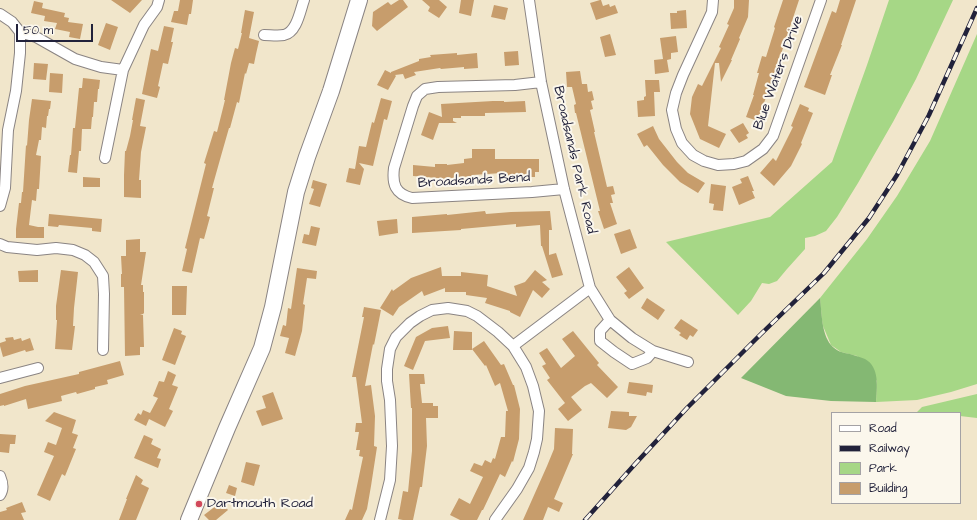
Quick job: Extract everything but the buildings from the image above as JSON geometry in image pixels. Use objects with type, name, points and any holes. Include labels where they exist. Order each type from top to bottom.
[{"type":"main road","points":[[344,49],[350,0]]},
{"type":"main road","points":[[189,520],[262,348],[273,307],[296,192],[331,90],[359,0]]},
{"type":"street","points":[[105,158],[122,70],[144,25],[157,7],[159,0]]},
{"type":"street","points":[[264,35],[284,35],[292,30],[296,24],[304,0]]},
{"type":"street","name":"Broadsands Park Road","points":[[529,0],[541,82],[564,189],[590,288],[610,320],[632,338],[653,351],[688,362]]},
{"type":"street","name":"Blue Waters Drive","points":[[714,0],[712,12],[683,75],[676,93],[672,110],[676,129],[682,143],[693,155],[704,161],[718,165],[734,164],[746,161],[763,149],[773,136],[821,0]]},
{"type":"street","points":[[0,14],[12,22],[20,32],[36,37],[75,59],[101,67],[122,70]]},
{"type":"street","points":[[0,206],[5,188],[4,129],[16,91],[20,54],[20,32]]},
{"type":"street","name":"Broadsands Bend","points":[[541,82],[515,85],[438,87],[425,89],[417,96],[413,106],[394,168],[394,183],[397,190],[405,196],[412,198],[450,197],[564,189]]},
{"type":"street","points":[[0,244],[7,247],[37,250],[56,248],[73,250],[85,255],[94,262],[103,276],[104,350]]},
{"type":"street","points":[[514,346],[590,288]]},
{"type":"street","points":[[380,520],[390,480],[392,446],[390,400],[387,381],[387,368],[390,349],[396,337],[410,323],[432,310],[448,308],[467,311],[477,316],[514,346],[526,367],[533,386],[538,412],[537,439],[534,452],[528,468],[517,489],[495,520]]},
{"type":"street","points":[[610,320],[600,331],[600,340],[614,352],[632,364],[647,358],[653,351]]},
{"type":"street","points":[[0,378],[38,368]]},
{"type":"street","points":[[0,476],[3,491],[0,495]]},
{"type":"green space","points":[[889,0],[953,0],[916,79],[893,122],[837,217],[826,231],[815,236],[805,238],[805,249],[777,281],[769,284],[762,283],[751,301],[738,315],[666,242],[770,217],[832,162]]},
{"type":"green space","points":[[977,34],[977,384],[917,400],[876,402],[877,381],[857,356],[841,352],[831,345],[823,326],[820,298],[867,239],[897,196],[930,141]]},
{"type":"green space","points":[[820,298],[825,335],[831,345],[835,349],[865,359],[873,367],[876,378],[876,402],[831,401],[786,396],[741,378]]},
{"type":"green space","points":[[977,394],[977,418],[961,416],[961,412],[917,412],[922,407]]},
{"type":"railway","points":[[585,520],[687,408],[824,273],[869,218],[897,175],[929,115],[977,8]]},
{"type":"place","name":"Dartmouth Road","points":[[199,504]]}]
